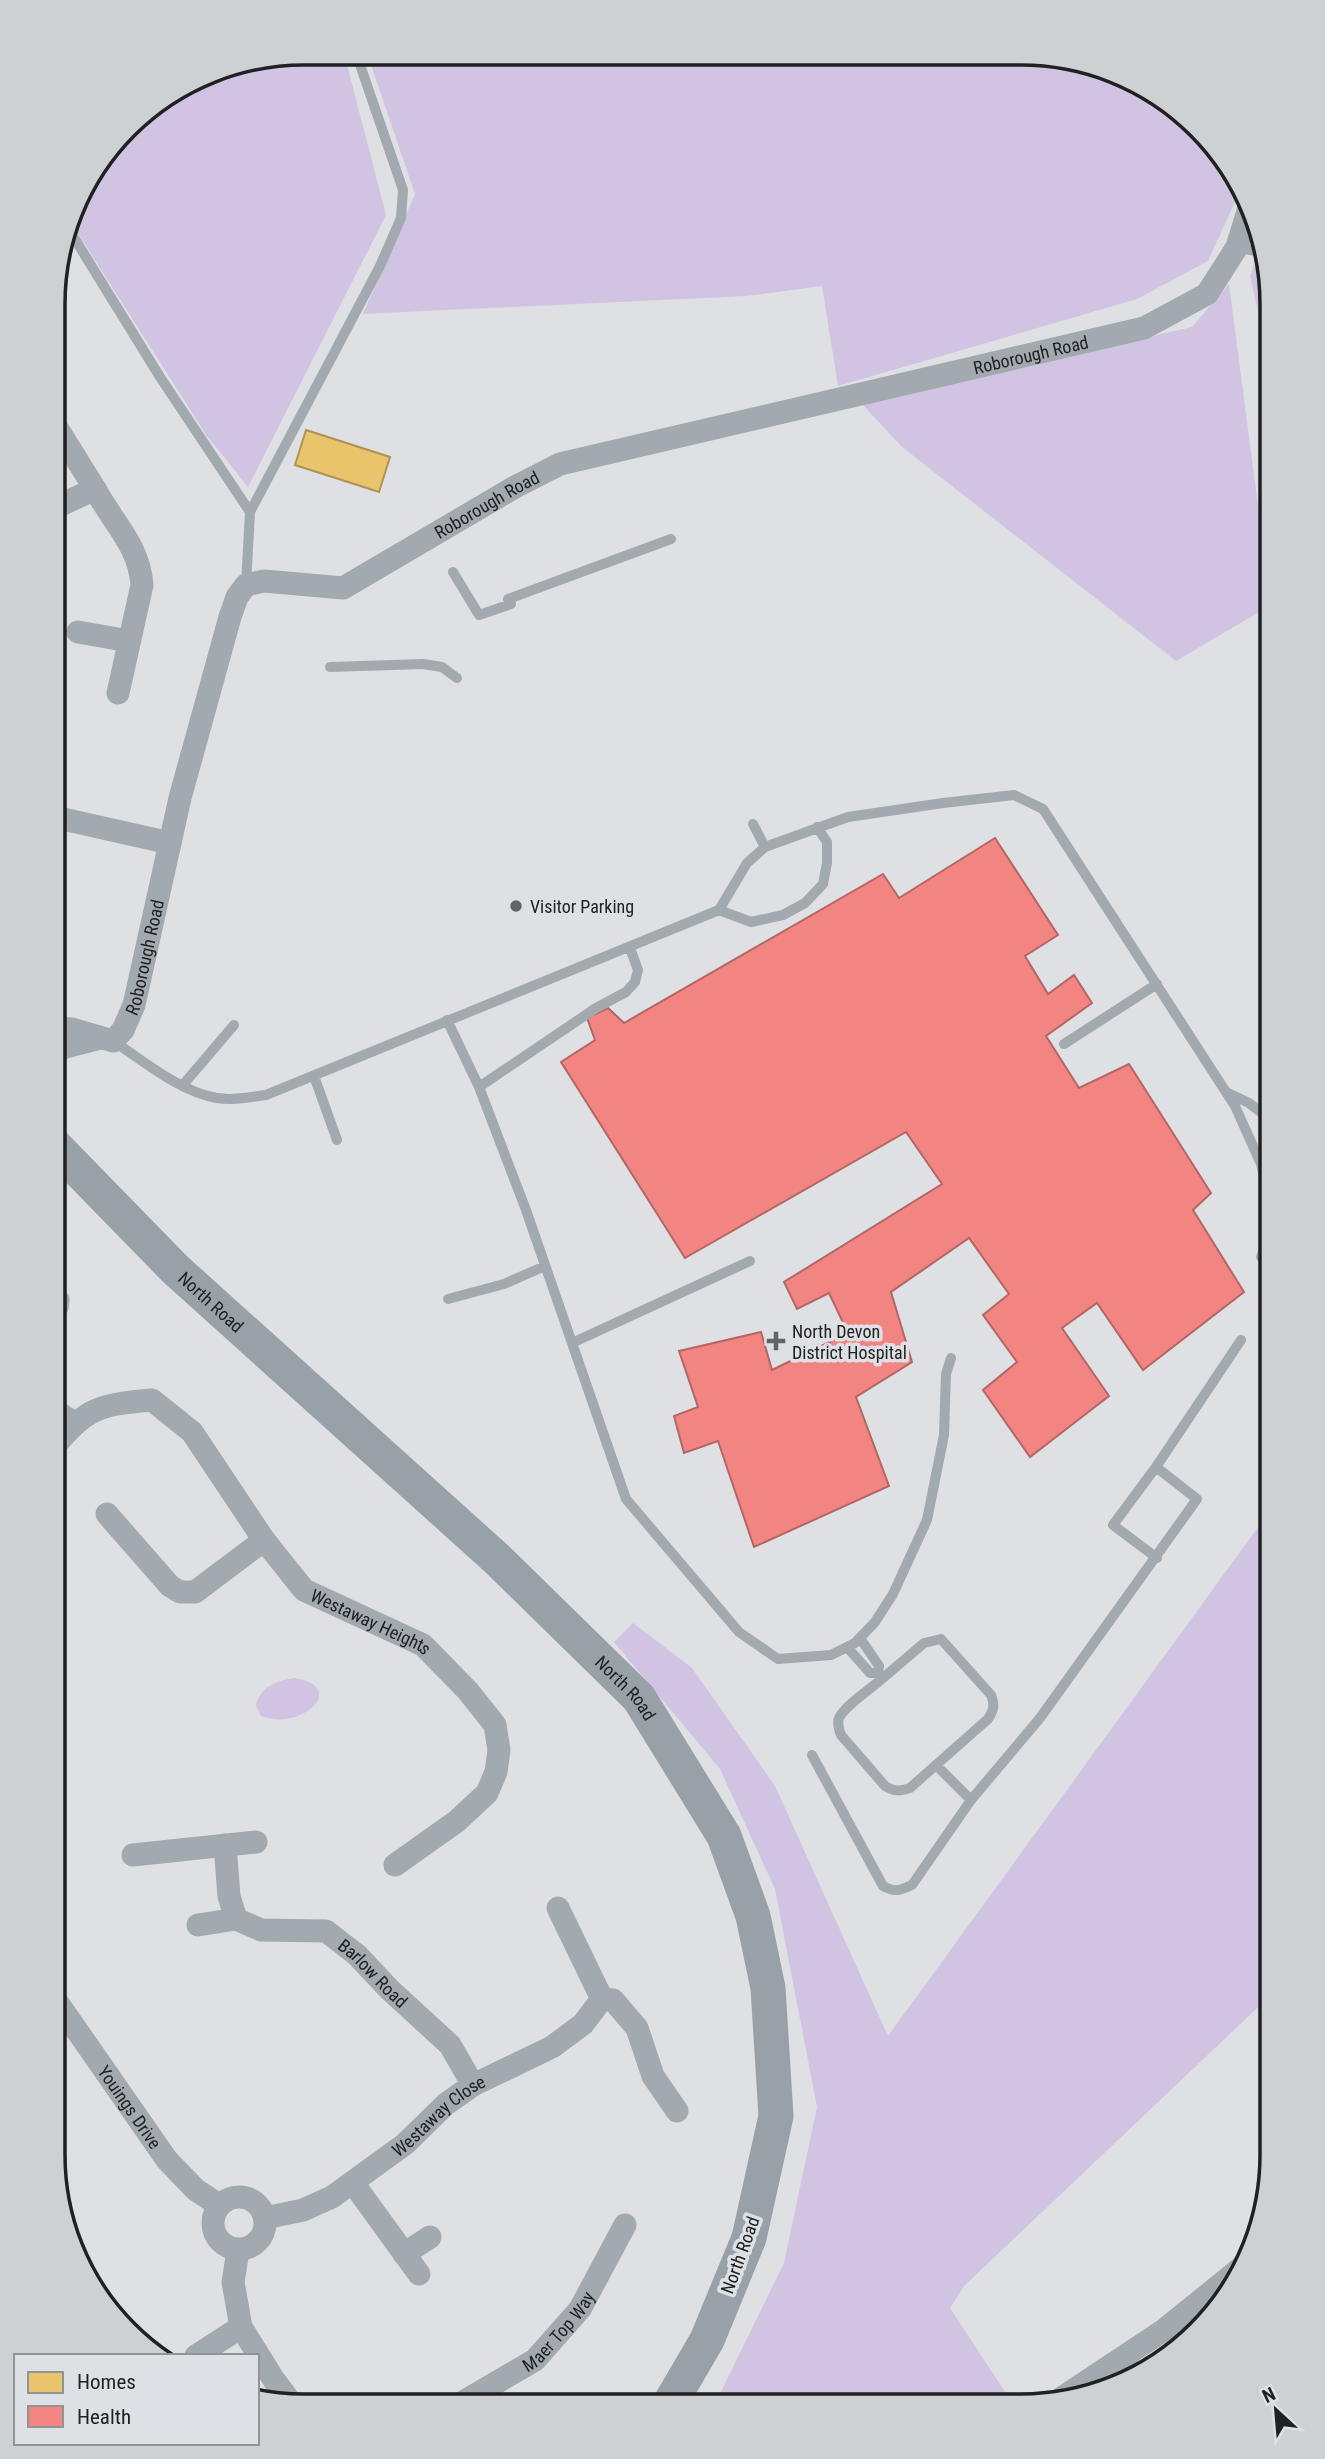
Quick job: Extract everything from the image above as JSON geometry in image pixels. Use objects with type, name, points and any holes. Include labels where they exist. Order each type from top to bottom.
[{"type":"main road","name":"North Road","points":[[65,1153],[175,1269],[497,1559],[639,1698],[724,1836],[753,1916],[768,1988],[776,2116],[750,2238],[707,2340],[676,2394]]},
{"type":"street","points":[[1237,247],[1245,220]]},
{"type":"street","name":"Roborough Road","points":[[107,1040],[123,1030],[134,1005],[170,843],[230,617],[237,597],[246,584],[264,581],[344,588],[515,487],[560,464],[1144,328],[1207,294],[1237,247]]},
{"type":"street","points":[[65,441],[136,554],[141,568],[142,585],[118,693]]},
{"type":"street","points":[[65,503],[95,489]]},
{"type":"street","points":[[78,632],[129,641]]},
{"type":"street","points":[[65,819],[170,843]]},
{"type":"street","points":[[65,1029],[107,1040]]},
{"type":"street","points":[[65,1047],[107,1040]]},
{"type":"street","name":"Westaway Heights","points":[[65,1434],[74,1423],[106,1405],[152,1400],[192,1432],[264,1539],[304,1590],[423,1645],[468,1691],[495,1725],[499,1750],[496,1772],[487,1793],[457,1821],[395,1865]]},
{"type":"street","points":[[65,1417],[74,1423]]},
{"type":"street","points":[[107,1514],[170,1586],[180,1592],[195,1592],[264,1539]]},
{"type":"street","points":[[133,1855],[256,1842]]},
{"type":"street","points":[[225,1845],[229,1896],[236,1919]]},
{"type":"street","points":[[558,1908],[601,1999],[613,2000],[637,2028],[653,2076],[677,2111]]},
{"type":"street","name":"Barlow Road","points":[[198,1924],[236,1919],[261,1930],[327,1931],[357,1955],[450,2045],[472,2085]]},
{"type":"street","name":"Westaway Close","points":[[265,2218],[303,2210],[332,2197],[405,2144],[446,2104],[472,2085],[552,2047],[583,2024],[601,1999]]},
{"type":"street","name":"Youings Drive","points":[[65,2013],[167,2160],[196,2190],[219,2205]]},
{"type":"street","points":[[353,2183],[419,2274]]},
{"type":"street","points":[[236,2196],[246,2197],[260,2207],[265,2218],[263,2233],[256,2243],[238,2251],[219,2241],[214,2233],[213,2217],[219,2205],[236,2196]]},
{"type":"street","name":"Maer Top Way","points":[[477,2394],[535,2360],[580,2309],[625,2225]]},
{"type":"street","points":[[404,2255],[430,2237]]},
{"type":"street","points":[[238,2251],[233,2282],[241,2327],[258,2354]]},
{"type":"street","points":[[1077,2388],[1164,2330],[1223,2282]]},
{"type":"street","points":[[199,2354],[241,2327]]},
{"type":"street","points":[[259,2356],[284,2393]]},
{"type":"lane","points":[[246,584],[250,512],[380,266],[401,218],[403,190],[360,65]]},
{"type":"lane","points":[[74,238],[160,377],[250,512]]},
{"type":"lane","points":[[1237,247],[1254,251]]},
{"type":"lane","points":[[453,572],[479,615],[671,539]]},
{"type":"lane","points":[[330,667],[423,664],[442,667],[457,678]]},
{"type":"lane","points":[[107,1040],[182,1086],[216,1098],[239,1099],[266,1095],[719,910],[747,863],[765,847],[848,817],[1014,795],[1042,809],[1235,1106],[1260,1162]]},
{"type":"lane","points":[[753,824],[765,847]]},
{"type":"lane","points":[[719,910],[751,922],[783,915],[805,903],[823,884],[827,863],[827,842],[817,827]]},
{"type":"lane","points":[[479,1087],[626,992],[635,982],[638,970],[630,948]]},
{"type":"lane","points":[[1064,1044],[1157,984]]},
{"type":"lane","points":[[447,1020],[479,1087],[626,1499],[739,1632],[778,1659],[828,1655],[847,1647],[875,1622],[893,1594],[926,1524],[943,1443],[946,1374],[951,1359]]},
{"type":"lane","points":[[182,1086],[234,1025]]},
{"type":"lane","points":[[314,1076],[337,1140]]},
{"type":"lane","points":[[1226,1092],[1250,1103],[1260,1111]]},
{"type":"lane","points":[[572,1343],[750,1261]]},
{"type":"lane","points":[[448,1299],[504,1284],[545,1266]]},
{"type":"lane","points":[[1157,1558],[1113,1525],[1156,1467],[1241,1340]]},
{"type":"lane","points":[[813,1755],[883,1886],[890,1891],[900,1891],[912,1885],[971,1800],[1040,1717],[1197,1499],[1156,1467]]},
{"type":"lane","points":[[860,1638],[879,1666],[881,1676]]},
{"type":"lane","points":[[941,1639],[991,1695],[994,1703],[988,1719],[910,1788],[893,1791],[885,1786],[841,1735],[838,1726],[839,1718],[846,1709],[881,1676],[924,1643],[941,1639]]},
{"type":"lane","points":[[847,1647],[870,1673],[881,1676]]},
{"type":"lane","points":[[936,1765],[971,1800]]},
{"type":"shaded area","points":[[347,65],[386,215],[248,487],[207,436],[76,231],[77,227],[97,184],[124,146],[146,124],[184,97],[242,73],[273,67]]},
{"type":"shaded area","points":[[371,65],[1037,65],[1068,69],[1127,89],[1179,124],[1201,146],[1236,199],[1208,261],[1137,299],[838,386],[822,286],[746,296],[363,314],[415,194]]},
{"type":"shaded area","points":[[1256,259],[1260,320],[1250,276]]},
{"type":"shaded area","points":[[1229,284],[1260,521],[1260,611],[1176,661],[902,447],[861,403],[1192,327]]},
{"type":"shaded area","points":[[1260,1524],[1260,2005],[964,2286],[950,2308],[1006,2394],[720,2394],[784,2263],[817,2107],[775,1889],[720,1769],[614,1642],[633,1623],[692,1668],[775,1786],[888,2036]]},
{"type":"shaded area","points":[[295,1678],[311,1683],[318,1690],[319,1698],[313,1706],[291,1718],[261,1716],[256,1706],[265,1689]]},
{"type":"building: Homes","points":[[306,430],[390,457],[379,492],[295,465]]},
{"type":"building: Health","points":[[995,838],[1058,935],[1025,956],[1048,994],[1074,975],[1092,1003],[1046,1036],[1079,1088],[1129,1064],[1211,1193],[1193,1210],[1244,1292],[1143,1370],[1097,1303],[1062,1328],[1109,1396],[1030,1457],[983,1390],[1017,1362],[983,1315],[1009,1294],[969,1238],[891,1292],[912,1362],[856,1397],[889,1486],[754,1547],[718,1441],[684,1453],[674,1416],[698,1407],[679,1351],[761,1332],[772,1370],[848,1333],[829,1293],[797,1309],[784,1282],[942,1184],[906,1132],[685,1258],[561,1062],[595,1040],[587,1018],[608,1008],[624,1023],[883,874],[899,898]]},
{"type":"place","name":"Visitor Parking","points":[[516,906]]},
{"type":"place","name":"North Devon District Hospital","points":[[776,1341]]}]
